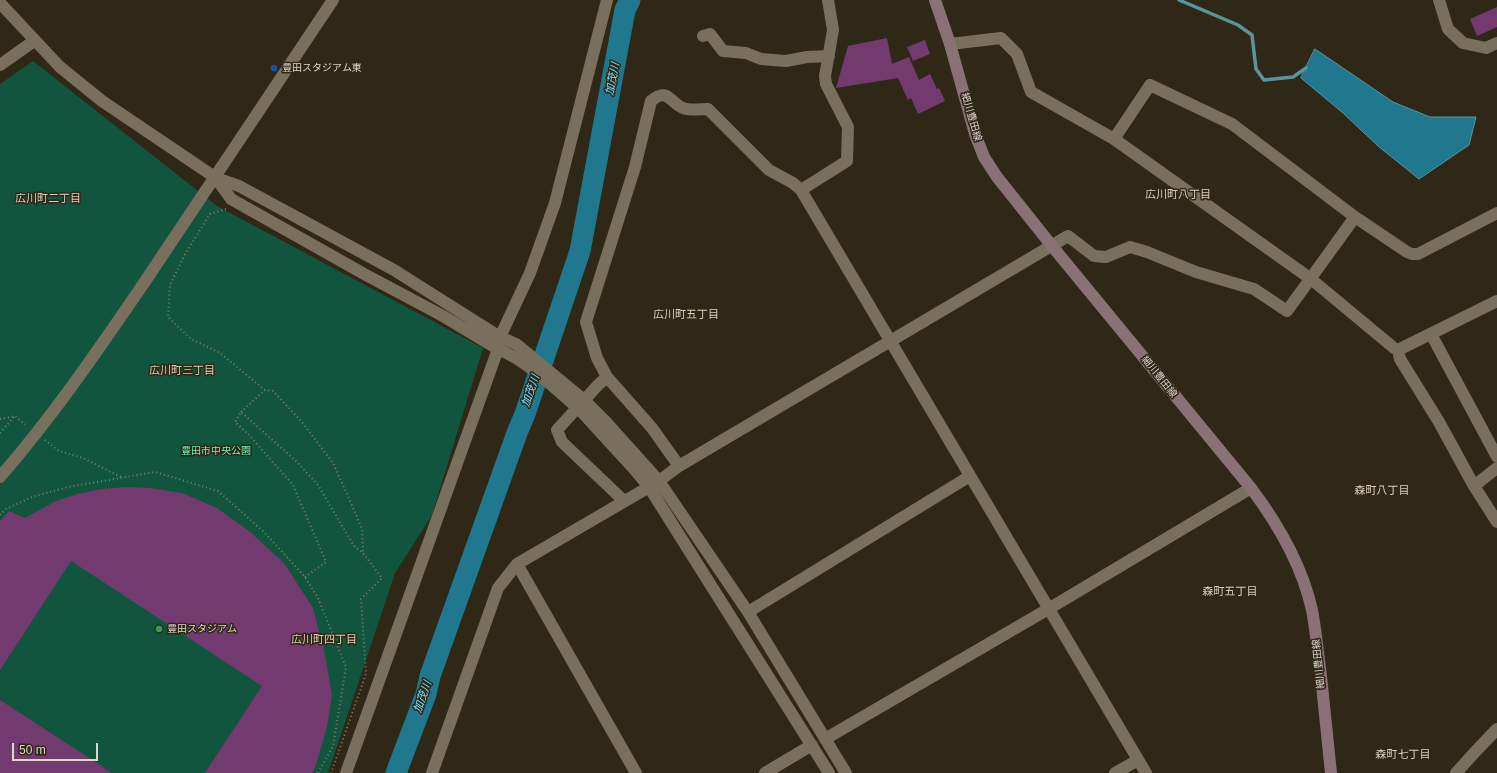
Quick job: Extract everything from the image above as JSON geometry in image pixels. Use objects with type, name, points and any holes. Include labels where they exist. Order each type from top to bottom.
[{"type":"main road","name":"細川豊田線","points":[[935,0],[950,44],[975,134],[984,157],[997,178],[1251,488],[1276,523],[1294,559],[1307,593],[1316,632],[1332,773]]},
{"type":"street","points":[[0,477],[57,408],[216,178],[333,0]]},
{"type":"street","points":[[346,773],[503,351],[500,337],[530,273],[555,203],[607,0]]},
{"type":"street","points":[[801,190],[847,161],[848,127],[826,84],[825,76],[833,30],[828,0]]},
{"type":"street","points":[[1439,0],[1448,29],[1463,43],[1486,48],[1497,43]]},
{"type":"street","points":[[0,3],[60,67],[102,101],[216,178],[239,186],[394,270],[500,337],[516,344],[582,405],[649,487],[829,773]]},
{"type":"street","points":[[703,36],[710,34],[723,51],[746,54],[761,59],[786,61],[807,57],[829,56]]},
{"type":"street","points":[[950,44],[1001,38],[1017,54],[1031,92],[1114,139],[1311,279],[1398,350],[1400,359],[1439,422],[1474,486],[1497,522]]},
{"type":"street","points":[[0,65],[34,41]]},
{"type":"street","points":[[1114,139],[1150,85],[1232,124],[1356,217],[1412,254],[1418,254],[1497,213]]},
{"type":"street","points":[[679,466],[652,428],[607,376],[598,358],[586,322],[635,167],[651,101],[656,96],[663,94],[682,108],[708,109],[769,170],[793,183],[801,190],[890,342],[1050,608],[1146,773]]},
{"type":"street","points":[[216,178],[231,199],[238,204],[443,316],[503,351],[606,422],[660,481],[748,612],[846,773]]},
{"type":"street","points":[[660,481],[679,466],[1068,236],[1094,256],[1106,257],[1130,247],[1147,252],[1196,272],[1254,289],[1287,311],[1356,217]]},
{"type":"street","points":[[1398,350],[1497,301]]},
{"type":"street","points":[[1431,334],[1497,457]]},
{"type":"street","points":[[607,376],[557,430],[562,442],[624,501]]},
{"type":"street","points":[[1474,486],[1497,468]]},
{"type":"street","points":[[748,612],[970,476]]},
{"type":"street","points":[[432,773],[498,588],[517,564],[649,487]]},
{"type":"street","points":[[825,739],[1050,608],[1251,488]]},
{"type":"street","points":[[517,564],[636,773]]},
{"type":"street","points":[[1456,773],[1497,729]]},
{"type":"street","points":[[765,773],[812,745]]},
{"type":"street","points":[[1115,773],[1138,760]]},
{"type":"path","points":[[238,204],[234,207],[210,214],[185,254],[170,285],[168,318],[191,339],[220,353],[265,390],[273,391],[302,422],[333,463],[362,529],[363,553]]},
{"type":"path","points":[[265,390],[241,412],[235,422],[249,435],[293,485],[326,562],[305,577]]},
{"type":"path","points":[[241,412],[296,461],[318,485],[354,546],[363,553],[382,578],[361,599],[366,674],[331,773]]},
{"type":"path","points":[[0,419],[15,416],[0,433]]},
{"type":"path","points":[[59,451],[83,458],[122,478]]},
{"type":"path","points":[[0,515],[6,509],[32,497],[68,487],[155,472],[218,491],[264,532],[305,577],[318,598],[346,667],[333,746],[318,773]]},
{"type":"green space","name":"豊田市中央公園","points":[[33,61],[217,206],[483,348],[432,515],[395,573],[328,773],[0,773],[0,84]]},
{"type":"water","points":[[1315,49],[1393,102],[1430,117],[1476,117],[1469,145],[1419,179],[1378,146],[1343,113],[1301,78]]},
{"type":"building","points":[[1497,7],[1497,27],[1477,36],[1470,19]]},
{"type":"building","points":[[887,38],[892,64],[909,57],[919,80],[930,74],[945,101],[918,114],[911,98],[908,100],[898,78],[836,88],[848,46]]},
{"type":"building","points":[[925,40],[930,54],[913,61],[907,47]]},
{"type":"building","points":[[126,487],[150,488],[182,493],[217,508],[249,531],[284,563],[313,608],[324,650],[332,695],[327,727],[315,768],[312,773],[205,773],[262,686],[71,561],[0,670],[0,521],[9,511],[25,518],[56,501],[77,494],[102,489]]},
{"type":"building","points":[[0,700],[112,773],[0,773]]},
{"type":"waterway","name":"加茂川","points":[[396,773],[426,694],[430,676],[525,414],[580,251],[625,10],[630,0]]},
{"type":"waterway","points":[[1179,0],[1238,25],[1252,35],[1256,69],[1264,80],[1293,77],[1306,68]]},
{"type":"place","name":"豊田スタジアム東","points":[[274,68]]},
{"type":"place","name":"豊田スタジアム","points":[[159,629]]},
{"type":"district","name":"広川町八丁目","points":[[1178,195]]},
{"type":"district","name":"広川町二丁目","points":[[48,199]]},
{"type":"district","name":"広川町五丁目","points":[[686,315]]},
{"type":"district","name":"広川町三丁目","points":[[182,371]]},
{"type":"district","name":"森町八丁目","points":[[1382,491]]},
{"type":"district","name":"森町五丁目","points":[[1230,592]]},
{"type":"district","name":"広川町四丁目","points":[[324,640]]},
{"type":"district","name":"森町七丁目","points":[[1403,755]]}]
